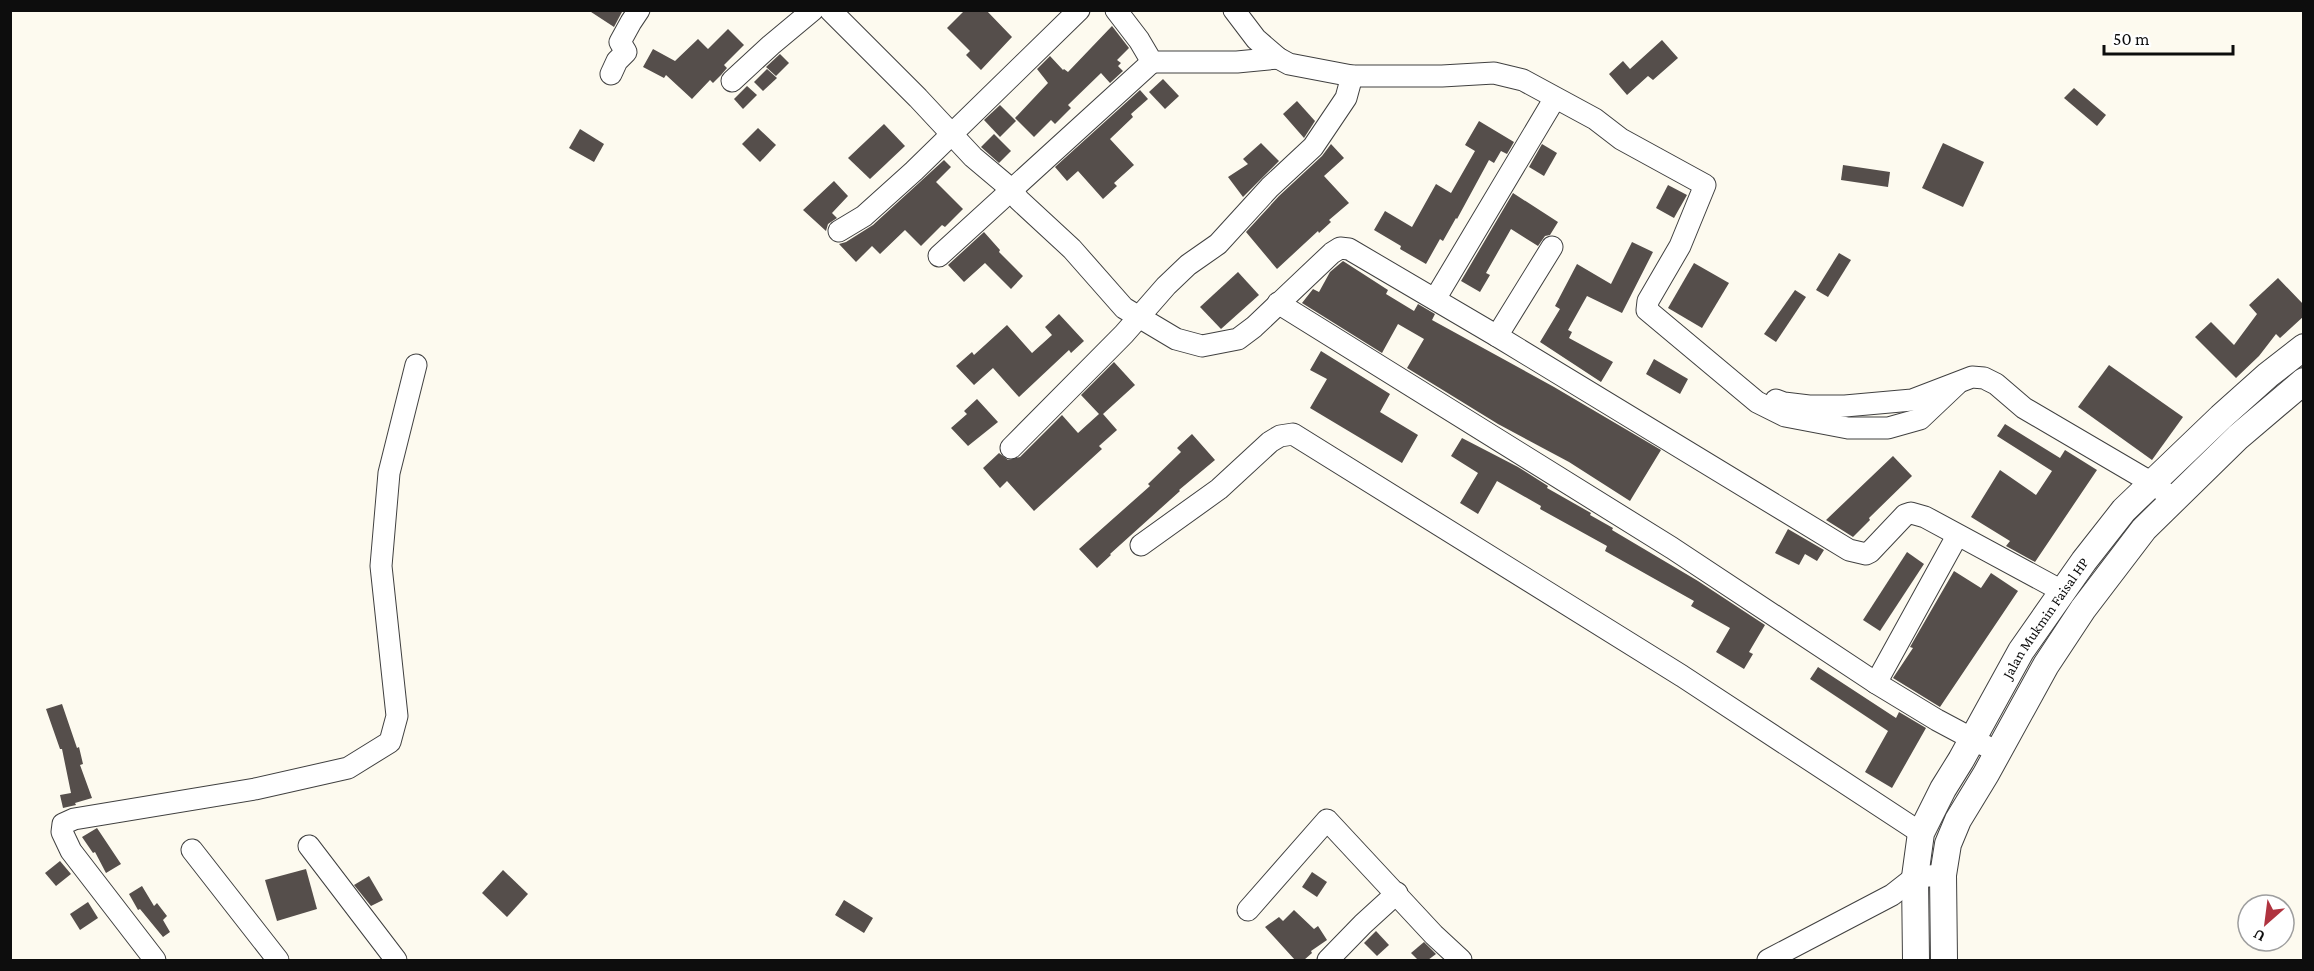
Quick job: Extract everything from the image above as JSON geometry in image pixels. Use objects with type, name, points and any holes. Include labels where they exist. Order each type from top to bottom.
[{"type":"street","points":[[611,74],[617,61],[626,52],[621,42],[639,10]]},
{"type":"street","points":[[732,81],[813,10]]},
{"type":"street","points":[[830,10],[973,156],[1011,189],[1019,200],[1072,249],[1124,308],[1176,339],[1202,346],[1238,339],[1340,248],[1349,249],[1849,550],[1866,554],[1870,552],[1905,515],[1911,513],[1925,518],[2062,591]]},
{"type":"street","points":[[839,231],[864,216],[914,171],[1079,10]]},
{"type":"street","points":[[1116,10],[1139,40],[1152,62]]},
{"type":"street","points":[[1234,10],[1256,39],[1278,58],[1289,64],[1352,76],[1442,76],[1494,73],[1523,80],[1595,119],[1621,139],[1705,185],[1680,246],[1648,301],[1647,310],[1757,402],[1785,416],[1838,427],[1888,428],[1920,419],[1957,384],[1972,377],[1984,378],[1996,384],[2024,408],[2152,483],[2174,499]]},
{"type":"street","points":[[939,256],[1152,62],[1237,62],[1278,58]]},
{"type":"street","points":[[1011,448],[1188,265],[1218,244],[1270,187],[1313,147],[1346,98],[1352,76]]},
{"type":"street","points":[[1435,299],[1555,98]]},
{"type":"street","points":[[1497,336],[1552,247]]},
{"type":"street","points":[[1278,303],[1672,548],[1876,683],[1936,720],[1997,752]]},
{"type":"street","name":"Jalan Mukmin Faisal HP","points":[[1916,960],[1915,877],[1921,833],[1942,789],[2021,651],[2062,591],[2124,510],[2221,417],[2268,375],[2304,347]]},
{"type":"street","points":[[155,960],[71,851],[62,832],[63,824],[74,819],[255,789],[348,768],[390,742],[397,716],[381,566],[389,473],[416,365]]},
{"type":"street","name":"Jalan Mukmin Faisal HP","points":[[1944,960],[1942,875],[1948,844],[1958,820],[2046,664],[2083,609],[2144,529],[2238,437],[2304,381]]},
{"type":"street","points":[[1141,545],[1219,489],[1270,442],[1280,436],[1293,434],[1672,670],[1921,833]]},
{"type":"street","points":[[1876,683],[1957,536]]},
{"type":"street","points":[[1248,910],[1327,820],[1460,960]]},
{"type":"street","points":[[309,846],[396,960]]},
{"type":"street","points":[[192,850],[278,960]]},
{"type":"street","points":[[1768,960],[1892,895],[1915,877],[1942,875]]},
{"type":"street","points":[[1328,960],[1397,893]]},
{"type":"building","points":[[588,10],[623,10],[614,27]]},
{"type":"building","points":[[965,10],[986,10],[1012,37],[981,70],[966,55],[970,51],[947,28]]},
{"type":"building","points":[[1112,26],[1129,48],[1117,60],[1121,63],[1118,66],[1123,71],[1110,83],[1101,73],[1068,105],[1071,108],[1055,124],[1051,120],[1034,137],[1015,118],[1048,83],[1037,69],[1050,56],[1063,70],[1068,72]]},
{"type":"building","points":[[728,29],[744,45],[724,65],[727,68],[721,75],[713,83],[710,80],[692,99],[666,75],[664,78],[643,67],[653,49],[675,61],[698,39],[708,49]]},
{"type":"building","points":[[1662,40],[1678,58],[1653,80],[1648,76],[1627,95],[1609,74],[1623,61],[1630,69]]},
{"type":"building","points":[[780,54],[789,63],[776,76],[766,67]]},
{"type":"building","points":[[767,69],[777,78],[763,91],[754,82]]},
{"type":"building","points":[[1163,79],[1179,96],[1165,109],[1149,92]]},
{"type":"building","points":[[747,86],[757,95],[743,109],[734,99]]},
{"type":"building","points":[[2074,88],[2106,115],[2097,126],[2064,98]]},
{"type":"building","points":[[1140,90],[1148,99],[1131,114],[1133,117],[1110,139],[1134,165],[1114,183],[1117,186],[1103,199],[1078,171],[1067,181],[1055,167]]},
{"type":"building","points":[[1297,101],[1315,121],[1304,138],[1283,114]]},
{"type":"building","points":[[1000,105],[1016,121],[1000,137],[984,120]]},
{"type":"building","points":[[1479,121],[1514,142],[1507,154],[1501,151],[1494,163],[1489,160],[1457,219],[1443,241],[1440,239],[1426,264],[1374,230],[1385,211],[1412,227],[1436,184],[1451,193],[1475,151],[1465,145]]},
{"type":"building","points":[[884,124],[905,146],[870,179],[848,158]]},
{"type":"building","points":[[758,128],[776,145],[760,162],[742,144]]},
{"type":"building","points":[[580,129],[604,144],[594,162],[569,148]]},
{"type":"building","points":[[994,134],[1011,151],[999,163],[981,147]]},
{"type":"building","points":[[1261,143],[1279,161],[1243,197],[1228,177],[1248,164],[1243,159]]},
{"type":"building","points":[[1943,143],[1984,162],[1963,207],[1922,188]]},
{"type":"building","points":[[1331,144],[1344,158],[1324,176],[1349,203],[1329,220],[1331,222],[1319,233],[1318,231],[1277,269],[1246,232],[1279,196],[1322,156]]},
{"type":"building","points":[[1542,144],[1557,153],[1544,176],[1529,167]]},
{"type":"building","points":[[944,160],[951,167],[936,182],[963,209],[945,227],[942,225],[921,246],[905,230],[880,254],[872,246],[856,262],[839,244],[873,225]]},
{"type":"building","points":[[1843,165],[1890,172],[1888,187],[1841,180]]},
{"type":"building","points":[[834,181],[848,196],[832,213],[837,218],[828,224],[826,231],[803,210]]},
{"type":"building","points":[[1668,185],[1687,195],[1674,218],[1656,208]]},
{"type":"building","points":[[1513,193],[1558,222],[1550,235],[1545,236],[1538,246],[1511,229],[1486,273],[1490,275],[1480,292],[1461,281]]},
{"type":"building","points":[[984,232],[1000,250],[999,252],[1023,276],[1011,289],[985,263],[964,282],[948,265]]},
{"type":"building","points":[[1632,242],[1653,252],[1622,313],[1587,296],[1568,330],[1572,332],[1569,338],[1613,362],[1601,382],[1540,342],[1560,309],[1555,306],[1577,264],[1611,284]]},
{"type":"building","points":[[1839,253],[1851,260],[1828,297],[1816,290]]},
{"type":"building","points":[[1343,261],[1388,290],[1386,294],[1414,311],[1418,304],[1435,314],[1432,320],[1554,387],[1661,450],[1630,501],[1569,462],[1498,424],[1407,368],[1424,339],[1398,324],[1382,353],[1302,303],[1313,289],[1319,292],[1330,272]]},
{"type":"building","points":[[1694,263],[1729,283],[1702,328],[1668,308]]},
{"type":"building","points":[[1238,272],[1259,295],[1221,329],[1200,307]]},
{"type":"building","points":[[2278,278],[2304,305],[2304,316],[2280,338],[2276,334],[2259,356],[2236,378],[2195,337],[2211,322],[2234,345],[2257,314],[2249,305]]},
{"type":"building","points":[[1795,290],[1806,297],[1776,342],[1764,334]]},
{"type":"building","points":[[1059,314],[1084,341],[1071,353],[1069,350],[1019,397],[993,368],[974,385],[956,366],[972,352],[974,355],[1007,325],[1032,353],[1052,335],[1045,327]]},
{"type":"building","points":[[1321,351],[1390,394],[1380,412],[1418,435],[1402,463],[1310,408],[1327,379],[1310,370]]},
{"type":"building","points":[[1654,359],[1688,379],[1680,394],[1646,374]]},
{"type":"building","points":[[1114,362],[1135,385],[1103,414],[1117,430],[1099,446],[1102,449],[1034,511],[1007,481],[1000,488],[983,468],[999,453],[1008,460],[1020,457],[1062,415],[1078,433],[1099,414],[1081,395]]},
{"type":"building","points":[[2109,365],[2183,417],[2152,460],[2078,407]]},
{"type":"building","points":[[977,399],[998,422],[968,446],[951,428],[967,414],[964,411]]},
{"type":"building","points":[[2005,424],[2060,458],[2065,450],[2097,470],[2035,562],[2006,546],[2010,541],[1971,517],[2000,470],[2036,495],[2052,471],[1997,436]]},
{"type":"building","points":[[1192,434],[1215,460],[1179,490],[1097,568],[1079,549],[1150,486],[1148,484],[1181,452],[1177,448]]},
{"type":"building","points":[[1462,438],[1518,467],[1548,486],[1547,488],[1591,513],[1590,515],[1613,528],[1612,530],[1698,581],[1765,625],[1749,652],[1753,654],[1744,669],[1716,652],[1730,628],[1691,606],[1694,601],[1605,551],[1607,546],[1540,509],[1541,506],[1497,481],[1478,514],[1460,503],[1478,473],[1451,456]]},
{"type":"building","points":[[1893,456],[1912,476],[1853,537],[1826,520]]},
{"type":"building","points":[[1788,529],[1824,550],[1817,561],[1805,554],[1799,565],[1775,553]]},
{"type":"building","points":[[1907,552],[1924,564],[1880,631],[1863,620]]},
{"type":"building","points":[[1954,571],[1981,588],[1991,573],[2018,591],[1940,707],[1893,678],[1913,648],[1910,647]]},
{"type":"building","points":[[1818,667],[1896,718],[1899,712],[1926,728],[1892,788],[1865,772],[1888,731],[1810,679]]},
{"type":"building","points":[[62,704],[77,748],[79,747],[83,764],[80,765],[92,798],[63,808],[60,795],[71,793],[62,749],[60,749],[46,709]]},
{"type":"building","points":[[97,828],[121,864],[106,873],[95,852],[93,853],[82,837]]},
{"type":"building","points":[[60,861],[71,874],[56,886],[45,873]]},
{"type":"building","points":[[306,869],[317,909],[277,921],[265,880]]},
{"type":"building","points":[[503,870],[528,894],[507,917],[482,893]]},
{"type":"building","points":[[1312,872],[1327,882],[1317,897],[1302,887]]},
{"type":"building","points":[[369,876],[383,900],[371,906],[354,885]]},
{"type":"building","points":[[142,886],[154,906],[157,903],[167,916],[163,920],[170,932],[163,937],[140,909],[138,910],[129,894]]},
{"type":"building","points":[[844,900],[873,918],[864,933],[835,915]]},
{"type":"building","points":[[88,902],[98,918],[80,930],[70,914]]},
{"type":"building","points":[[1294,910],[1314,929],[1318,926],[1327,940],[1311,951],[1312,953],[1304,960],[1295,960],[1265,927],[1279,917],[1283,921]]},
{"type":"building","points":[[1376,931],[1389,945],[1377,956],[1364,943]]},
{"type":"building","points":[[1424,942],[1436,954],[1428,960],[1418,960],[1411,953]]}]
